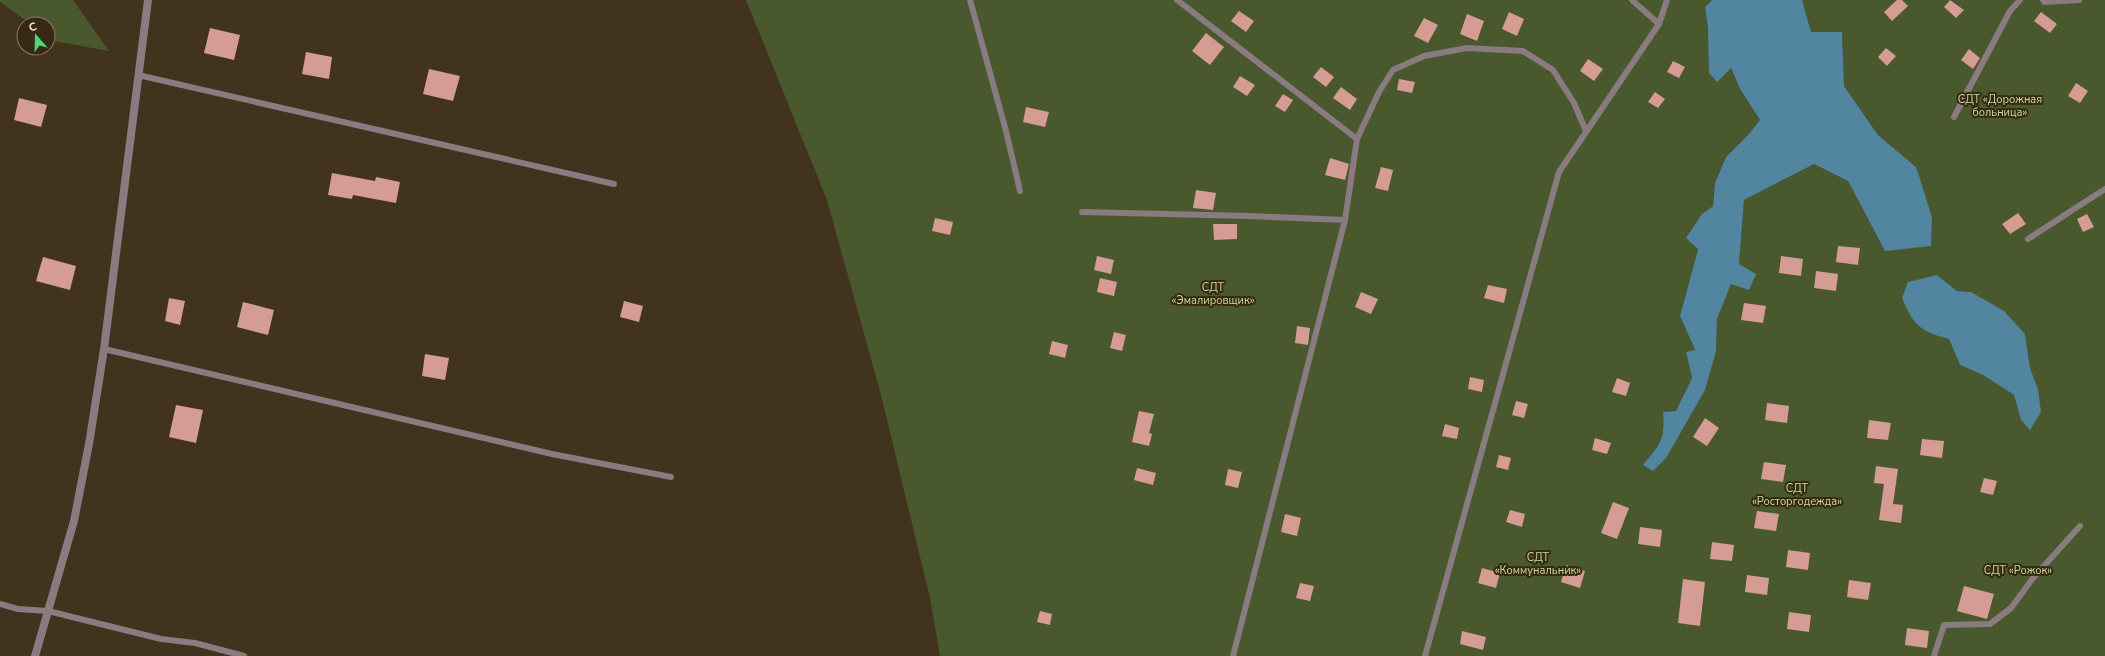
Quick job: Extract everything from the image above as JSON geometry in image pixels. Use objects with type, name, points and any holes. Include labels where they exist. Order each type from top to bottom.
[{"type":"street","points":[[35,656],[74,521],[104,349],[148,0]]},
{"type":"lane","points":[[970,0],[1006,131],[1020,191]]},
{"type":"lane","points":[[1177,0],[1357,139]]},
{"type":"lane","points":[[1632,0],[1659,24]]},
{"type":"lane","points":[[1425,656],[1559,172],[1659,24],[1667,0]]},
{"type":"lane","points":[[1954,117],[2010,11],[2020,0]]},
{"type":"lane","points":[[2043,0],[2044,2],[2079,0]]},
{"type":"lane","points":[[1233,656],[1345,220],[1357,139],[1379,92],[1393,70],[1424,56],[1467,48],[1523,51],[1553,70],[1574,103],[1586,131]]},
{"type":"lane","points":[[138,75],[614,184]]},
{"type":"lane","points":[[2028,240],[2105,189]]},
{"type":"lane","points":[[1082,212],[1345,220]]},
{"type":"lane","points":[[104,349],[552,454],[671,477]]},
{"type":"lane","points":[[1934,656],[1944,625],[1990,624],[2011,608],[2033,578],[2080,526]]},
{"type":"lane","points":[[0,604],[18,609],[48,611],[161,639],[195,643],[244,656]]},
{"type":"green space","points":[[0,0],[73,0],[109,51],[56,41],[56,16],[20,16],[0,2]]},
{"type":"green space","points":[[746,0],[1712,0],[1705,7],[1708,29],[1730,67],[1740,89],[1760,120],[1749,134],[1726,157],[1715,183],[1713,206],[1702,214],[1698,248],[1680,316],[1695,350],[1686,353],[1692,378],[1676,411],[1663,412],[1663,430],[1660,442],[1658,447],[1644,465],[1666,458],[1716,351],[1717,319],[1731,284],[1756,274],[1739,264],[1744,200],[1814,164],[1848,181],[1885,251],[1916,167],[1878,135],[1844,86],[1842,32],[1811,32],[1802,0],[2105,0],[2105,656],[940,656],[930,598],[881,395],[827,200]],"holes":[[[1937,275],[1957,291],[1971,292],[2025,334],[2030,368],[2038,389],[2021,419],[2014,395],[1983,375],[1960,365],[1949,339]]]},
{"type":"water","points":[[1712,0],[1802,0],[1811,32],[1842,32],[1844,86],[1878,135],[1916,167],[1932,217],[1931,246],[1885,251],[1848,181],[1814,164],[1744,200],[1739,264],[1756,274],[1749,290],[1731,284],[1717,319],[1716,351],[1705,390],[1666,458],[1653,471],[1643,465],[1660,442],[1663,430],[1663,412],[1676,411],[1692,378],[1686,352],[1695,350],[1680,316],[1698,249],[1686,238],[1702,214],[1713,206],[1715,183],[1726,157],[1749,134],[1760,120],[1740,89],[1731,68],[1717,82],[1709,73],[1708,29],[1705,7]]},
{"type":"water","points":[[1937,275],[1957,291],[1971,292],[2004,311],[2025,334],[2030,368],[2038,389],[2041,412],[2030,430],[2021,420],[2014,395],[1983,375],[1960,365],[1949,339],[1925,330],[1914,321],[1910,315],[1902,298],[1908,282]]},
{"type":"building","points":[[1897,0],[1902,0],[1908,6],[1892,21],[1884,12]]},
{"type":"building","points":[[1950,0],[1964,10],[1956,18],[1944,7]]},
{"type":"building","points":[[1239,11],[1254,21],[1246,32],[1231,21]]},
{"type":"building","points":[[1509,12],[1524,19],[1517,36],[1502,29]]},
{"type":"building","points":[[2041,12],[2057,24],[2050,33],[2034,21]]},
{"type":"building","points":[[1467,14],[1484,21],[1477,41],[1460,34]]},
{"type":"building","points":[[1424,18],[1438,25],[1428,43],[1414,36]]},
{"type":"building","points":[[210,28],[240,35],[234,60],[204,53]]},
{"type":"building","points":[[1206,33],[1224,47],[1210,65],[1192,51]]},
{"type":"building","points":[[1886,48],[1896,56],[1887,66],[1878,57]]},
{"type":"building","points":[[1969,49],[1980,58],[1973,69],[1961,60]]},
{"type":"building","points":[[306,52],[332,57],[329,79],[302,74]]},
{"type":"building","points":[[1588,59],[1603,69],[1594,81],[1580,71]]},
{"type":"building","points":[[1673,61],[1685,67],[1679,78],[1667,72]]},
{"type":"building","points":[[1321,67],[1334,77],[1326,87],[1313,77]]},
{"type":"building","points":[[429,69],[460,76],[453,101],[423,94]]},
{"type":"building","points":[[1240,76],[1255,85],[1247,96],[1233,87]]},
{"type":"building","points":[[1399,79],[1415,82],[1412,93],[1397,90]]},
{"type":"building","points":[[2076,83],[2088,91],[2080,103],[2068,96]]},
{"type":"building","points":[[1341,87],[1357,99],[1350,110],[1333,98]]},
{"type":"building","points":[[1655,92],[1665,99],[1658,108],[1648,102]]},
{"type":"building","points":[[1283,94],[1293,100],[1285,112],[1275,106]]},
{"type":"building","points":[[19,98],[47,105],[41,127],[14,120]]},
{"type":"building","points":[[1026,107],[1049,112],[1045,127],[1023,122]]},
{"type":"building","points":[[1330,158],[1349,164],[1345,180],[1325,175]]},
{"type":"building","points":[[1381,167],[1393,170],[1388,191],[1375,188]]},
{"type":"building","points":[[332,173],[375,181],[376,177],[400,182],[396,203],[353,195],[352,199],[328,195]]},
{"type":"building","points":[[1196,190],[1216,193],[1213,210],[1193,208]]},
{"type":"building","points":[[2018,213],[2026,224],[2010,234],[2002,224]]},
{"type":"building","points":[[2087,214],[2094,227],[2083,232],[2077,219]]},
{"type":"building","points":[[935,218],[953,222],[950,235],[932,231]]},
{"type":"building","points":[[1213,224],[1237,224],[1237,239],[1214,240]]},
{"type":"building","points":[[1838,246],[1860,248],[1858,265],[1836,262]]},
{"type":"building","points":[[1097,256],[1114,260],[1111,274],[1094,270]]},
{"type":"building","points":[[1781,256],[1803,259],[1801,276],[1779,273]]},
{"type":"building","points":[[43,257],[76,266],[70,290],[36,281]]},
{"type":"building","points":[[1816,271],[1838,274],[1836,291],[1814,288]]},
{"type":"building","points":[[1100,278],[1117,282],[1114,296],[1097,292]]},
{"type":"building","points":[[1488,285],[1507,289],[1504,303],[1484,298]]},
{"type":"building","points":[[1361,292],[1378,299],[1371,314],[1355,307]]},
{"type":"building","points":[[169,298],[185,301],[180,325],[165,321]]},
{"type":"building","points":[[624,301],[643,306],[639,322],[620,317]]},
{"type":"building","points":[[243,302],[274,310],[268,335],[237,327]]},
{"type":"building","points":[[1744,303],[1766,306],[1763,323],[1741,320]]},
{"type":"building","points":[[1297,326],[1310,328],[1308,345],[1295,343]]},
{"type":"building","points":[[1114,332],[1126,335],[1122,351],[1110,348]]},
{"type":"building","points":[[1052,341],[1068,345],[1065,358],[1049,354]]},
{"type":"building","points":[[425,354],[449,358],[445,380],[422,376]]},
{"type":"building","points":[[1470,377],[1484,380],[1482,392],[1468,389]]},
{"type":"building","points":[[1617,378],[1630,383],[1626,396],[1612,392]]},
{"type":"building","points":[[1516,401],[1528,404],[1524,418],[1512,415]]},
{"type":"building","points":[[1767,403],[1789,406],[1787,423],[1765,420]]},
{"type":"building","points":[[176,405],[203,410],[196,443],[169,437]]},
{"type":"building","points":[[1139,411],[1154,414],[1149,433],[1152,434],[1149,446],[1132,442]]},
{"type":"building","points":[[1705,418],[1719,428],[1707,446],[1693,437]]},
{"type":"building","points":[[1869,420],[1891,423],[1888,440],[1867,438]]},
{"type":"building","points":[[1445,424],[1459,428],[1457,439],[1442,436]]},
{"type":"building","points":[[1595,438],[1611,443],[1607,454],[1592,450]]},
{"type":"building","points":[[1922,439],[1944,441],[1942,458],[1920,455]]},
{"type":"building","points":[[1499,455],[1511,458],[1508,470],[1496,467]]},
{"type":"building","points":[[1764,462],[1786,465],[1783,482],[1761,479]]},
{"type":"building","points":[[1876,466],[1898,469],[1893,504],[1903,505],[1901,523],[1879,520],[1884,484],[1874,483]]},
{"type":"building","points":[[1137,468],[1156,473],[1153,485],[1134,480]]},
{"type":"building","points":[[1228,469],[1242,472],[1238,488],[1225,485]]},
{"type":"building","points":[[1984,478],[1997,481],[1993,495],[1980,492]]},
{"type":"building","points":[[1613,502],[1629,508],[1617,539],[1601,533]]},
{"type":"building","points":[[1510,510],[1525,514],[1522,527],[1506,522]]},
{"type":"building","points":[[1757,511],[1779,514],[1776,531],[1754,528]]},
{"type":"building","points":[[1285,514],[1301,518],[1297,536],[1281,532]]},
{"type":"building","points":[[1640,527],[1662,530],[1660,547],[1638,544]]},
{"type":"building","points":[[1712,542],[1734,545],[1732,561],[1710,559]]},
{"type":"building","points":[[1788,550],[1810,553],[1808,570],[1786,567]]},
{"type":"building","points":[[1566,565],[1585,571],[1580,588],[1561,582]]},
{"type":"building","points":[[1482,568],[1500,573],[1496,588],[1478,583]]},
{"type":"building","points":[[1747,575],[1769,578],[1767,595],[1745,592]]},
{"type":"building","points":[[1683,579],[1705,582],[1700,626],[1678,623]]},
{"type":"building","points":[[1849,580],[1871,583],[1868,600],[1847,597]]},
{"type":"building","points":[[1300,583],[1314,586],[1310,601],[1296,598]]},
{"type":"building","points":[[1964,586],[1994,594],[1987,619],[1957,611]]},
{"type":"building","points":[[1040,611],[1052,614],[1050,625],[1037,622]]},
{"type":"building","points":[[1789,612],[1811,615],[1809,632],[1787,629]]},
{"type":"building","points":[[1907,628],[1929,631],[1927,648],[1905,645]]},
{"type":"building","points":[[1462,631],[1486,637],[1483,650],[1460,644]]},
{"type":"park label","name":"СДТ «Дорожная больница»","points":[[2000,105]]},
{"type":"park label","name":"СДТ «Эмалировщик»","points":[[1213,293]]},
{"type":"park label","name":"СДТ «Росторгодежда»","points":[[1797,494]]},
{"type":"park label","name":"СДТ «Коммунальник»","points":[[1538,563]]},
{"type":"park label","name":"СДТ «Рожок»","points":[[2018,570]]}]
